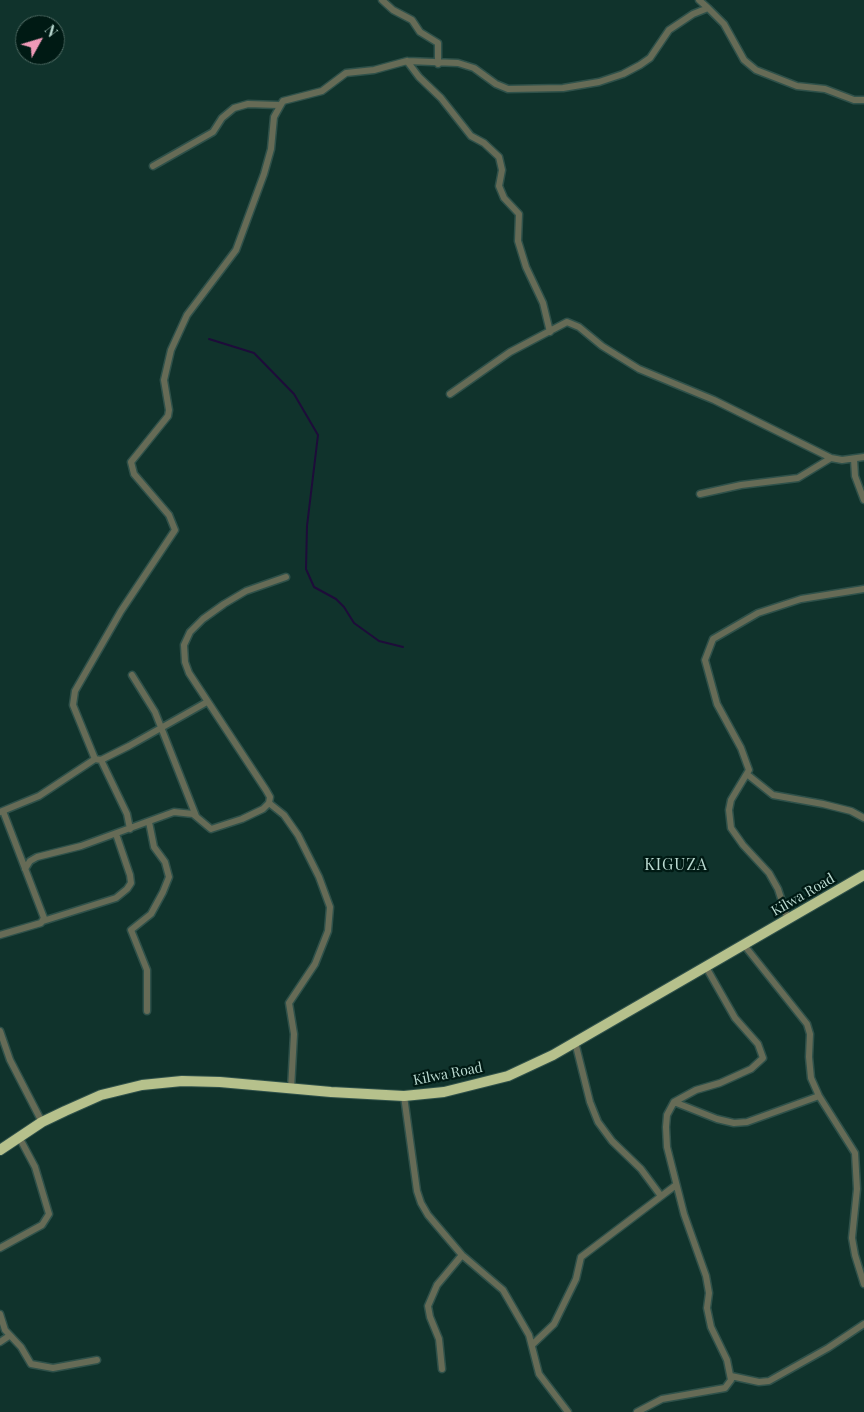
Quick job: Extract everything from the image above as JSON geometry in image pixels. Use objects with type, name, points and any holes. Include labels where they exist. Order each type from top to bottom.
[{"type":"highway","name":"Kilwa Road","points":[[0,1150],[42,1122],[101,1096],[162,1082],[220,1082],[291,1089],[404,1096],[444,1092],[508,1076],[553,1055],[864,875]]},
{"type":"street","points":[[382,0],[393,10],[412,20],[420,32],[438,43],[438,64]]},
{"type":"street","points":[[699,0],[724,24],[744,60],[756,70],[797,86],[825,89],[854,100],[864,100]]},
{"type":"street","points":[[130,828],[128,814],[98,759],[73,705],[75,691],[125,604],[173,535],[174,530],[169,515],[134,474],[131,462],[168,416],[169,410],[164,380],[171,350],[187,316],[236,250],[268,163],[274,117],[278,105],[283,100],[292,97],[322,91],[346,73],[380,69],[407,61],[438,64],[458,63],[474,68],[496,84],[508,89],[563,88],[599,82],[623,74],[640,65],[650,58],[669,30],[693,14],[708,8]]},
{"type":"street","points":[[407,61],[419,77],[441,98],[471,136],[484,143],[499,157],[502,170],[500,186],[504,198],[519,214],[518,241],[526,267],[544,303],[550,332]]},
{"type":"street","points":[[153,166],[213,132],[222,118],[234,108],[248,104],[278,105]]},
{"type":"street","points":[[450,394],[510,352],[567,322],[573,323],[602,346],[639,369],[714,400],[831,458],[854,459],[864,457]]},
{"type":"street","points":[[700,494],[741,484],[798,478],[831,458]]},
{"type":"street","points":[[854,459],[855,476],[864,500]]},
{"type":"street","points":[[25,869],[30,861],[37,857],[116,834],[174,812],[184,811],[196,816],[211,829],[218,828],[256,812],[269,803],[270,797],[266,790],[207,702],[185,662],[184,645],[190,632],[203,619],[239,595],[286,577]]},
{"type":"street","points":[[788,920],[778,889],[769,873],[743,845],[731,828],[729,810],[731,800],[748,775],[748,767],[717,704],[706,666],[709,647],[713,640],[758,613],[789,602],[864,589]]},
{"type":"street","points":[[132,675],[155,712],[196,816]]},
{"type":"street","points":[[44,921],[2,811],[39,796],[98,759],[207,702]]},
{"type":"street","points":[[748,775],[773,795],[824,804],[851,811],[864,818]]},
{"type":"street","points":[[269,803],[284,815],[298,835],[320,877],[330,907],[328,931],[315,964],[290,1002],[294,1034],[291,1089]]},
{"type":"street","points":[[146,1010],[147,970],[132,930],[150,914],[164,892],[169,877],[165,862],[154,848],[149,822]]},
{"type":"street","points":[[0,935],[35,926],[44,921],[116,898],[127,889],[130,883],[130,875],[116,834]]},
{"type":"street","points":[[744,944],[808,1024],[810,1034],[809,1070],[819,1096],[856,1153],[857,1189],[852,1238],[855,1256],[864,1284]]},
{"type":"street","points":[[637,1412],[662,1399],[725,1388],[730,1384],[732,1376],[723,1349],[711,1327],[707,1308],[709,1293],[706,1276],[684,1214],[667,1147],[667,1114],[674,1102],[696,1090],[720,1083],[751,1069],[763,1058],[758,1044],[735,1018],[706,966]]},
{"type":"street","points":[[0,1031],[10,1060],[42,1122]]},
{"type":"street","points":[[574,1042],[590,1102],[598,1122],[612,1141],[641,1169],[661,1196]]},
{"type":"street","points":[[404,1096],[417,1191],[421,1203],[428,1216],[462,1256],[503,1290],[529,1335],[539,1374],[568,1412]]},
{"type":"street","points":[[674,1102],[718,1120],[734,1123],[747,1122],[819,1096]]},
{"type":"street","points":[[0,1248],[42,1224],[49,1214],[35,1167],[19,1137]]},
{"type":"street","points":[[532,1345],[554,1324],[576,1279],[581,1257],[676,1185]]},
{"type":"street","points":[[442,1369],[439,1339],[428,1306],[437,1285],[462,1256]]},
{"type":"street","points":[[0,1314],[9,1336],[20,1347],[31,1364],[53,1368],[97,1360]]},
{"type":"street","points":[[732,1376],[759,1382],[769,1381],[828,1348],[864,1324]]},
{"type":"street","points":[[0,1342],[9,1336]]},
{"type":"waterway","points":[[209,339],[254,353],[294,394],[318,435],[307,526],[306,569],[314,587],[336,599],[344,607],[354,623],[379,641],[403,647]]},
{"type":"district","name":"KIGUZA","points":[[676,865]]}]
